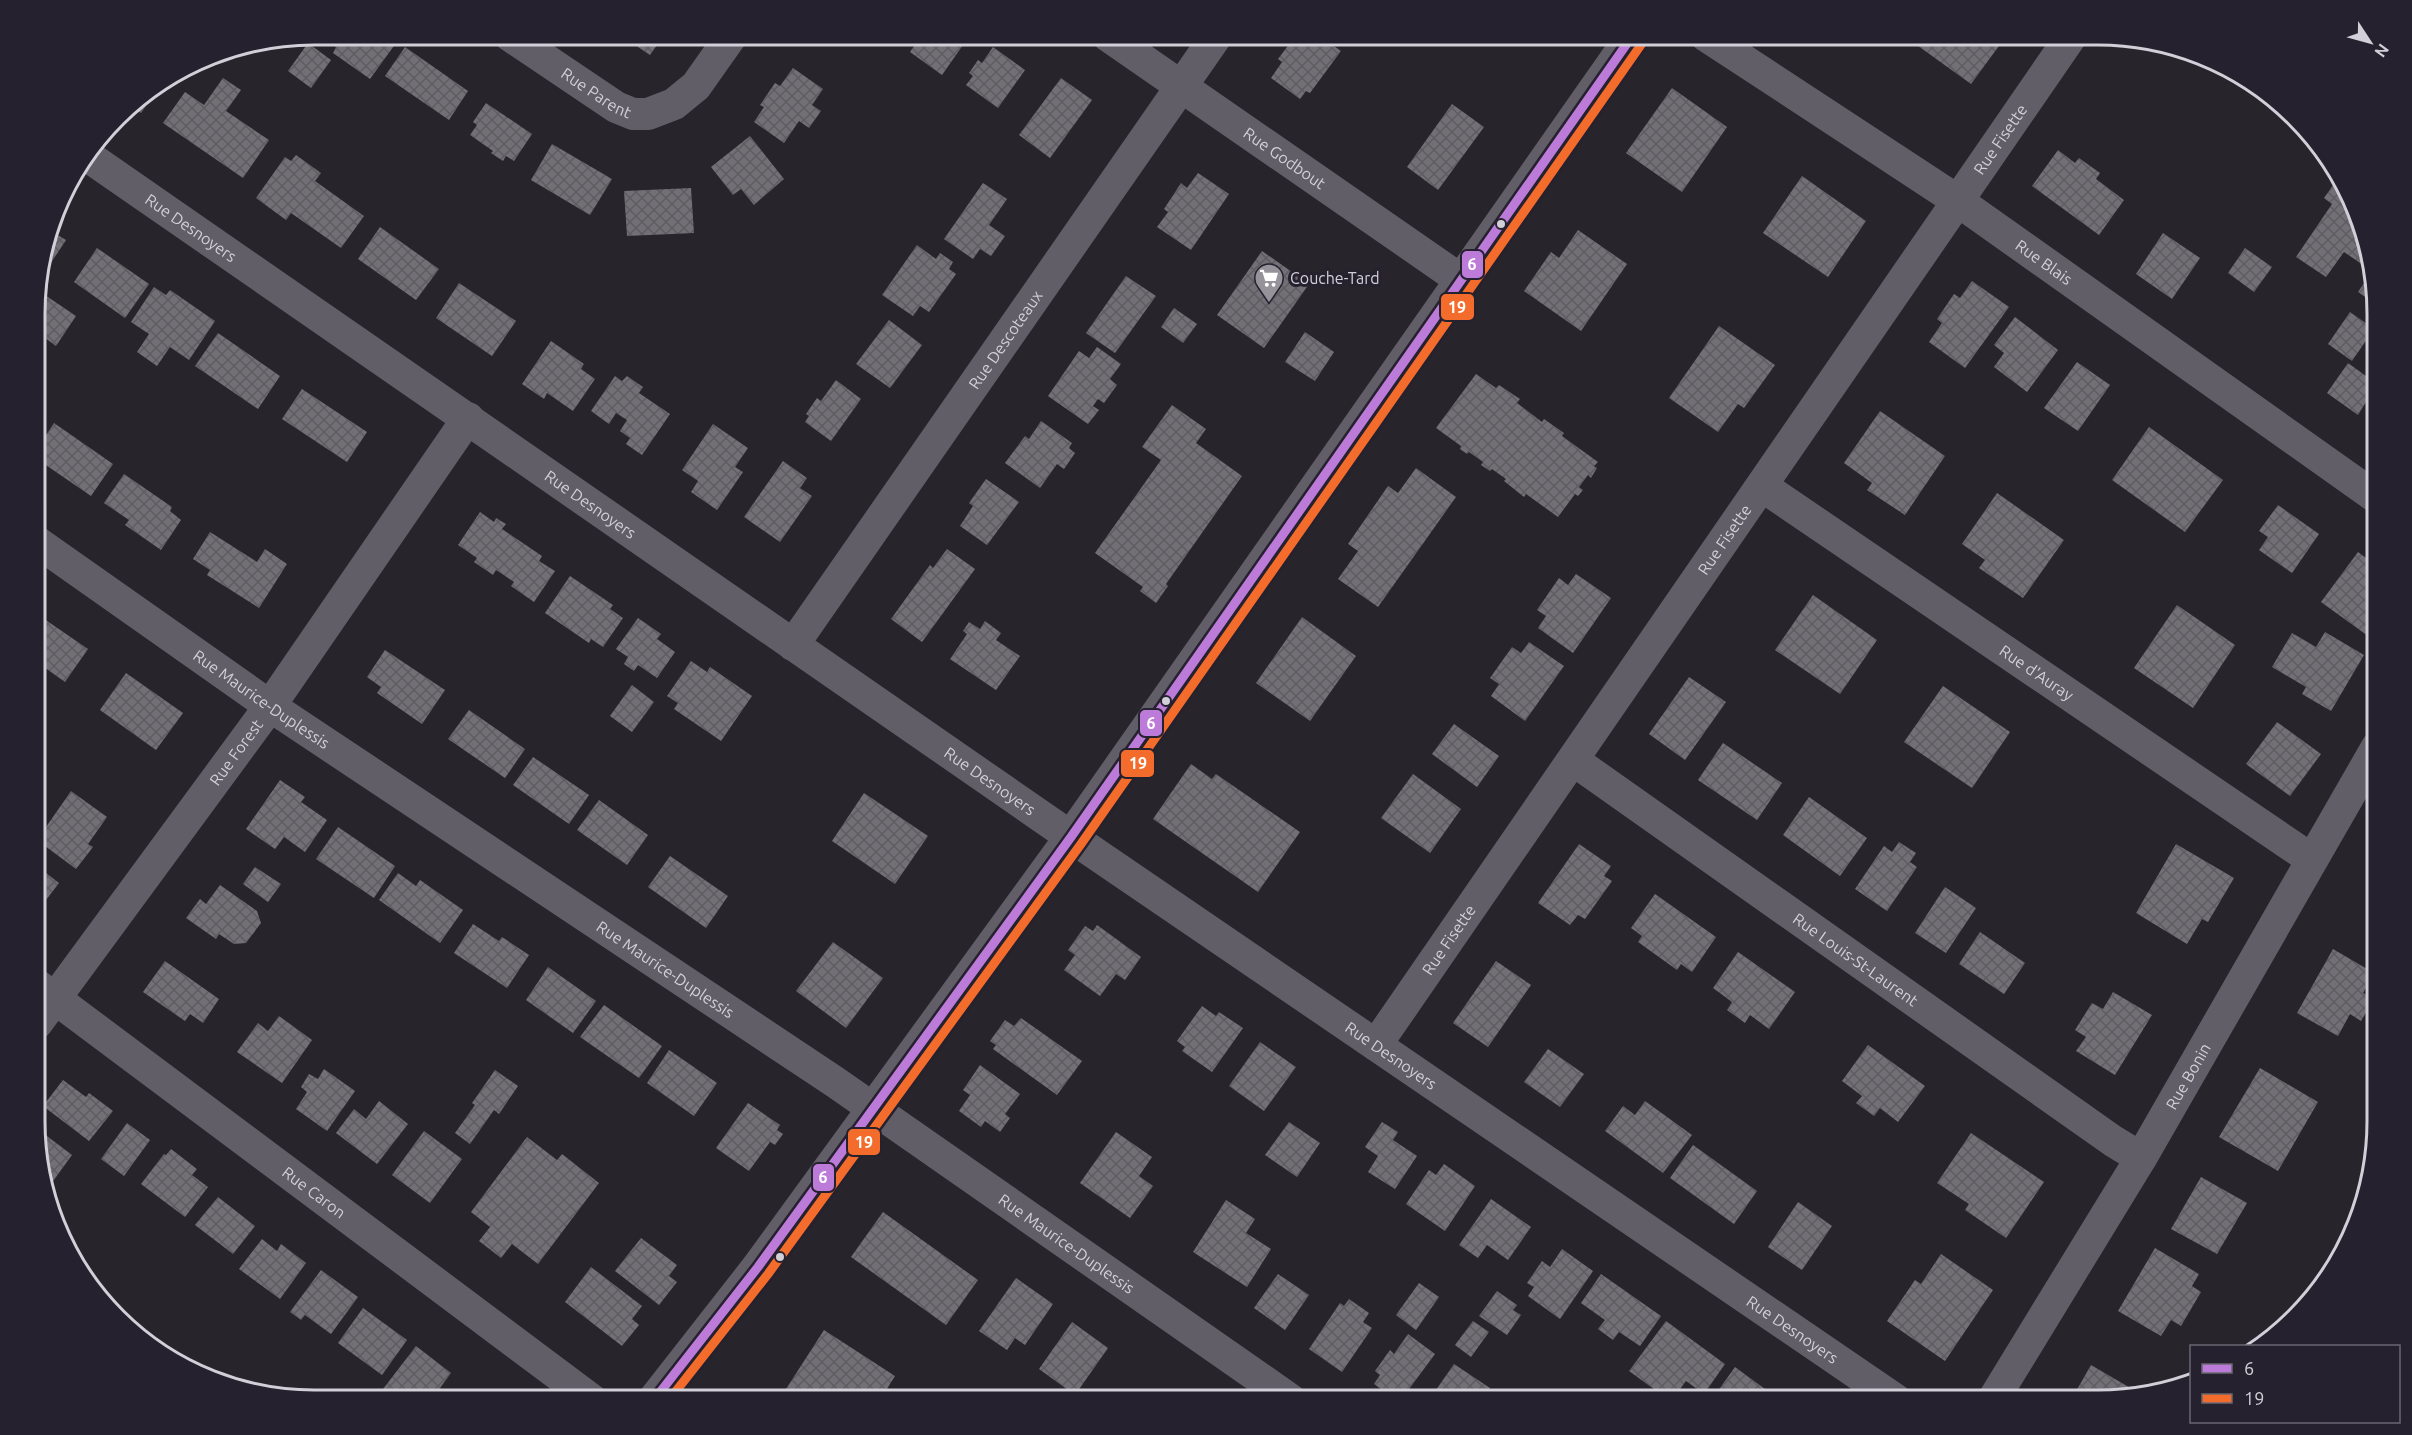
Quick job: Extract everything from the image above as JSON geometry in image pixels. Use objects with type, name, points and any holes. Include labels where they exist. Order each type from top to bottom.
[{"type":"street","name":"Rue Parent","points":[[525,45],[616,107],[633,114],[648,114],[674,104],[696,86],[724,45]]},
{"type":"street","name":"Rue Godbout","points":[[1122,45],[1461,280]]},
{"type":"street","name":"Rue Descoteaux","points":[[793,645],[1210,45]]},
{"type":"street","points":[[662,1390],[758,1268],[1071,837],[1625,45]]},
{"type":"street","name":"Rue Blais","points":[[1722,45],[1958,201],[2367,491]]},
{"type":"street","name":"Rue Fisette","points":[[1376,1045],[2064,45]]},
{"type":"street","name":"Rue Desnoyers","points":[[94,160],[1071,837],[1881,1390]]},
{"type":"street","name":"Rue Forest","points":[[45,999],[270,706],[468,418]]},
{"type":"street","name":"Rue d'Auray","points":[[1762,486],[2311,858]]},
{"type":"street","name":"Rue Maurice-Duplessis","points":[[45,548],[270,706],[875,1109],[1277,1390]]},
{"type":"street","name":"Rue Louis-St-Laurent","points":[[1573,760],[2141,1158]]},
{"type":"street","name":"Rue Bonin","points":[[1999,1390],[2141,1158],[2367,764]]},
{"type":"street","name":"Rue Caron","points":[[45,1003],[578,1390]]},
{"type":"building","points":[[306,45],[311,45],[331,60],[311,88],[288,71]]},
{"type":"building","points":[[333,45],[395,45],[370,79],[333,53],[336,47]]},
{"type":"building","points":[[635,45],[657,45],[650,55]]},
{"type":"building","points":[[915,45],[963,45],[942,75],[910,52]]},
{"type":"building","points":[[1288,45],[1332,45],[1341,51],[1310,93],[1306,91],[1300,99],[1271,78],[1282,62],[1278,59]]},
{"type":"building","points":[[1917,45],[2000,45],[1971,84]]},
{"type":"building","points":[[405,47],[468,91],[449,120],[385,76]]},
{"type":"building","points":[[993,47],[1025,70],[998,108],[966,85],[973,76],[969,73],[978,60],[982,63]]},
{"type":"building","points":[[793,68],[823,89],[812,105],[821,111],[809,128],[799,121],[784,143],[754,122],[764,107],[760,105],[775,83],[780,86]]},
{"type":"building","points":[[223,78],[241,90],[226,111],[269,140],[243,178],[163,123],[185,92],[204,105]]},
{"type":"building","points":[[1061,78],[1092,100],[1050,158],[1019,135]]},
{"type":"building","points":[[1672,88],[1727,127],[1682,192],[1626,153]]},
{"type":"building","points":[[149,102],[141,113],[138,111]]},
{"type":"building","points":[[486,103],[532,134],[514,161],[506,156],[503,161],[470,135],[477,125],[473,122]]},
{"type":"building","points":[[1452,104],[1484,127],[1438,190],[1407,167]]},
{"type":"building","points":[[750,136],[784,179],[754,205],[741,189],[733,195],[711,167]]},
{"type":"building","points":[[552,144],[612,179],[590,215],[531,180]]},
{"type":"building","points":[[2058,150],[2075,163],[2079,158],[2100,173],[2096,179],[2124,200],[2099,235],[2032,186]]},
{"type":"building","points":[[296,155],[321,173],[315,181],[364,216],[341,248],[291,213],[286,220],[256,198],[285,157],[291,161]]},
{"type":"building","points":[[1198,173],[1229,194],[1191,250],[1157,227],[1168,212],[1164,209],[1181,183],[1187,188]]},
{"type":"building","points":[[1802,176],[1866,221],[1828,277],[1763,233]]},
{"type":"building","points":[[983,183],[1007,199],[989,225],[1005,236],[991,256],[980,249],[973,259],[944,239]]},
{"type":"building","points":[[2333,184],[2347,211],[2362,265],[2344,252],[2326,277],[2296,257],[2332,204],[2324,198]]},
{"type":"building","points":[[691,188],[694,233],[627,236],[624,191]]},
{"type":"building","points":[[380,227],[439,269],[416,300],[358,259]]},
{"type":"building","points":[[1578,230],[1627,264],[1581,331],[1524,291],[1551,252],[1559,258]]},
{"type":"building","points":[[2163,233],[2200,258],[2172,299],[2136,274]]},
{"type":"building","points":[[57,235],[66,240],[49,265]]},
{"type":"building","points":[[917,245],[936,259],[940,253],[953,262],[949,269],[956,274],[929,312],[920,306],[913,316],[882,295]]},
{"type":"building","points":[[97,248],[149,284],[125,318],[74,282]]},
{"type":"building","points":[[2245,248],[2272,267],[2254,292],[2228,273]]},
{"type":"building","points":[[1262,251],[1309,284],[1264,348],[1217,315]]},
{"type":"building","points":[[1126,276],[1156,296],[1115,353],[1086,333]]},
{"type":"building","points":[[1972,281],[2009,307],[1965,368],[1929,342],[1942,323],[1937,319],[1954,294],[1960,298]]},
{"type":"building","points":[[2365,281],[2366,298],[2358,292]]},
{"type":"building","points":[[459,283],[516,321],[492,356],[436,318]]},
{"type":"building","points":[[154,287],[166,295],[170,290],[215,321],[189,360],[170,347],[157,366],[137,352],[149,334],[131,322]]},
{"type":"building","points":[[46,296],[76,316],[56,346],[45,338]]},
{"type":"building","points":[[1174,308],[1197,324],[1183,343],[1161,327]]},
{"type":"building","points":[[2350,312],[2367,324],[2367,339],[2352,361],[2328,344]]},
{"type":"building","points":[[2015,317],[2058,350],[2027,392],[1994,367],[2004,353],[1994,345]]},
{"type":"building","points":[[889,320],[922,345],[890,388],[856,364]]},
{"type":"building","points":[[1719,326],[1775,365],[1744,408],[1738,404],[1718,432],[1669,398]]},
{"type":"building","points":[[1305,332],[1334,352],[1315,381],[1285,362]]},
{"type":"building","points":[[218,333],[280,376],[258,409],[195,366]]},
{"type":"building","points":[[551,341],[584,364],[581,369],[595,379],[573,411],[547,393],[544,399],[522,384]]},
{"type":"building","points":[[1097,347],[1121,364],[1110,379],[1117,385],[1104,403],[1098,399],[1093,406],[1099,410],[1088,424],[1048,396],[1079,351],[1089,358]]},
{"type":"building","points":[[2077,362],[2110,385],[2078,431],[2044,408]]},
{"type":"building","points":[[2348,363],[2367,377],[2367,400],[2358,415],[2327,393]]},
{"type":"building","points":[[1476,374],[1496,388],[1499,385],[1520,399],[1517,403],[1542,422],[1544,419],[1564,433],[1562,436],[1598,462],[1594,466],[1597,468],[1591,478],[1588,475],[1579,487],[1583,490],[1578,496],[1575,494],[1558,517],[1526,494],[1524,497],[1504,481],[1506,479],[1492,469],[1490,471],[1481,465],[1483,462],[1469,452],[1467,454],[1460,449],[1461,446],[1436,428]]},
{"type":"building","points":[[615,376],[622,381],[627,376],[643,387],[639,393],[670,414],[642,455],[626,444],[630,438],[620,431],[627,420],[616,413],[609,424],[591,411]]},
{"type":"building","points":[[836,380],[861,399],[831,441],[805,422],[809,416],[806,414],[817,398],[821,401]]},
{"type":"building","points":[[302,389],[367,432],[347,462],[282,419]]},
{"type":"building","points":[[1172,405],[1206,429],[1196,443],[1242,476],[1166,584],[1168,586],[1156,603],[1140,591],[1143,587],[1095,553],[1161,460],[1142,447]]},
{"type":"building","points":[[1880,411],[1945,456],[1905,515],[1867,490],[1872,483],[1844,463]]},
{"type":"building","points":[[1041,421],[1072,443],[1069,448],[1075,453],[1064,469],[1057,464],[1040,488],[1005,463],[1025,436],[1029,439]]},
{"type":"building","points":[[54,423],[113,464],[91,496],[45,464],[45,437]]},
{"type":"building","points":[[713,424],[748,448],[735,467],[743,472],[717,510],[691,492],[698,481],[682,470]]},
{"type":"building","points":[[2149,427],[2223,480],[2185,532],[2112,480]]},
{"type":"building","points":[[783,461],[807,478],[800,488],[812,496],[780,542],[744,517]]},
{"type":"building","points":[[1416,468],[1456,497],[1378,607],[1338,579],[1358,551],[1348,544],[1388,486],[1398,493]]},
{"type":"building","points":[[124,474],[172,507],[170,511],[181,520],[161,550],[125,525],[129,520],[104,503]]},
{"type":"building","points":[[986,479],[1019,502],[987,545],[960,526],[973,506],[969,503]]},
{"type":"building","points":[[1997,493],[2064,540],[2023,598],[1979,568],[1985,560],[1962,544]]},
{"type":"building","points":[[2278,505],[2319,534],[2292,573],[2259,550],[2268,537],[2259,531]]},
{"type":"building","points":[[480,512],[494,522],[496,518],[506,524],[502,529],[542,556],[539,561],[555,571],[534,602],[511,586],[514,582],[496,570],[493,575],[474,562],[477,558],[458,545]]},
{"type":"building","points":[[210,532],[257,562],[265,549],[287,564],[259,608],[207,575],[210,570],[193,559]]},
{"type":"building","points":[[947,549],[975,569],[922,642],[891,619],[930,565],[933,568]]},
{"type":"building","points":[[2358,552],[2367,559],[2367,635],[2321,602]]},
{"type":"building","points":[[1576,574],[1611,598],[1573,653],[1538,628],[1546,616],[1537,610],[1559,578],[1568,585]]},
{"type":"building","points":[[570,576],[613,605],[610,609],[623,618],[603,647],[591,639],[589,643],[545,613]]},
{"type":"building","points":[[1813,595],[1877,640],[1840,694],[1775,650]]},
{"type":"building","points":[[2177,605],[2235,645],[2193,708],[2134,668]]},
{"type":"building","points":[[1302,617],[1356,656],[1310,721],[1256,683]]},
{"type":"building","points":[[638,618],[661,634],[657,639],[675,652],[657,678],[638,665],[634,671],[624,664],[628,657],[616,649]]},
{"type":"building","points":[[45,619],[88,649],[65,682],[45,668]]},
{"type":"building","points":[[985,621],[1001,633],[996,640],[1020,656],[996,690],[950,659],[967,634],[963,631],[969,622],[980,629]]},
{"type":"building","points":[[2325,632],[2364,655],[2331,711],[2302,694],[2306,687],[2272,667],[2292,633],[2316,647]]},
{"type":"building","points":[[1529,642],[1564,666],[1525,721],[1491,696],[1499,684],[1490,678],[1512,647],[1521,653]]},
{"type":"building","points":[[385,650],[445,690],[422,724],[377,693],[381,687],[367,677]]},
{"type":"building","points":[[691,661],[707,672],[710,667],[752,696],[721,741],[674,709],[678,703],[667,696]]},
{"type":"building","points":[[126,673],[183,713],[156,750],[100,710]]},
{"type":"building","points":[[1689,677],[1726,702],[1685,760],[1649,734]]},
{"type":"building","points":[[632,685],[654,702],[632,732],[610,716]]},
{"type":"building","points":[[1943,686],[2010,732],[1972,788],[1904,742]]},
{"type":"building","points":[[469,710],[525,749],[505,778],[448,739]]},
{"type":"building","points":[[2277,722],[2321,754],[2290,796],[2246,764]]},
{"type":"building","points":[[1454,724],[1499,756],[1477,787],[1432,754]]},
{"type":"building","points":[[1723,743],[1782,783],[1757,820],[1698,780]]},
{"type":"building","points":[[533,757],[589,795],[569,824],[513,785]]},
{"type":"building","points":[[1191,764],[1212,779],[1216,774],[1300,832],[1258,892],[1153,819]]},
{"type":"building","points":[[1413,774],[1461,809],[1430,853],[1381,818]]},
{"type":"building","points":[[280,780],[305,797],[301,802],[327,820],[305,852],[284,837],[275,849],[246,829]]},
{"type":"building","points":[[71,791],[107,817],[88,844],[93,847],[76,869],[45,846],[45,828]]},
{"type":"building","points":[[864,793],[928,836],[895,884],[832,841]]},
{"type":"building","points":[[1809,797],[1867,838],[1840,876],[1783,835]]},
{"type":"building","points":[[599,800],[648,835],[627,865],[577,830]]},
{"type":"building","points":[[338,827],[395,866],[374,898],[316,859]]},
{"type":"building","points":[[1899,842],[1916,853],[1910,862],[1917,867],[1887,911],[1855,889],[1884,846],[1892,852]]},
{"type":"building","points":[[1579,844],[1611,866],[1604,876],[1612,881],[1585,919],[1578,915],[1570,925],[1538,903]]},
{"type":"building","points":[[2176,844],[2234,878],[2208,922],[2202,919],[2187,944],[2136,913]]},
{"type":"building","points":[[670,856],[728,896],[706,928],[648,887]]},
{"type":"building","points":[[255,867],[281,884],[268,902],[243,884]]},
{"type":"building","points":[[45,872],[59,883],[45,901]]},
{"type":"building","points":[[398,873],[416,886],[420,880],[463,910],[440,943],[379,900]]},
{"type":"building","points":[[220,885],[257,911],[261,923],[246,943],[234,944],[219,934],[216,939],[186,918],[200,899],[206,904]]},
{"type":"building","points":[[1945,887],[1976,908],[1946,953],[1915,933]]},
{"type":"building","points":[[1655,894],[1716,937],[1692,972],[1681,964],[1677,970],[1638,942],[1642,936],[1631,928]]},
{"type":"building","points":[[473,924],[499,941],[502,937],[529,955],[507,988],[454,953]]},
{"type":"building","points":[[1097,925],[1141,957],[1125,980],[1116,974],[1100,996],[1064,970],[1075,955],[1068,950],[1085,926],[1093,931]]},
{"type":"building","points":[[1980,932],[2025,963],[2004,994],[1959,964]]},
{"type":"building","points":[[833,942],[883,978],[846,1028],[796,991]]},
{"type":"building","points":[[2333,949],[2367,969],[2367,986],[2363,993],[2367,995],[2367,1011],[2361,1021],[2350,1014],[2338,1036],[2297,1013]]},
{"type":"building","points":[[1738,952],[1795,992],[1769,1029],[1750,1015],[1745,1023],[1727,1010],[1732,1002],[1713,988]]},
{"type":"building","points":[[165,961],[219,999],[203,1023],[190,1014],[185,1021],[143,992]]},
{"type":"building","points":[[1496,961],[1531,985],[1488,1047],[1453,1023]]},
{"type":"building","points":[[548,967],[596,1001],[573,1033],[526,1000]]},
{"type":"building","points":[[2113,992],[2152,1015],[2115,1075],[2076,1051],[2086,1037],[2075,1030],[2092,1003],[2103,1009]]},
{"type":"building","points":[[604,1005],[662,1046],[639,1078],[580,1037]]},
{"type":"building","points":[[1202,1006],[1216,1016],[1219,1012],[1243,1028],[1212,1072],[1182,1051],[1185,1047],[1177,1041]]},
{"type":"building","points":[[279,1016],[312,1040],[282,1083],[237,1052],[258,1023],[268,1031]]},
{"type":"building","points":[[1021,1018],[1082,1061],[1057,1095],[993,1049],[996,1045],[990,1041],[1005,1020],[1014,1026]]},
{"type":"building","points":[[1260,1042],[1296,1067],[1264,1111],[1229,1086]]},
{"type":"building","points":[[1868,1045],[1925,1086],[1898,1122],[1880,1108],[1874,1116],[1856,1103],[1862,1096],[1842,1081]]},
{"type":"building","points":[[1548,1049],[1584,1074],[1560,1107],[1524,1082]]},
{"type":"building","points":[[669,1050],[717,1083],[694,1116],[647,1083]]},
{"type":"building","points":[[980,1065],[1020,1094],[1005,1114],[1010,1118],[1000,1132],[985,1121],[981,1127],[959,1111],[970,1095],[963,1090]]},
{"type":"building","points":[[2260,1068],[2318,1102],[2278,1171],[2219,1137]]},
{"type":"building","points":[[324,1069],[355,1091],[327,1131],[296,1109],[307,1092],[301,1087],[309,1074],[318,1079]]},
{"type":"building","points":[[495,1070],[518,1086],[499,1114],[494,1110],[470,1144],[455,1133],[475,1105],[472,1103]]},
{"type":"building","points":[[63,1080],[86,1097],[89,1093],[113,1111],[89,1141],[45,1108],[45,1103]]},
{"type":"building","points":[[379,1101],[408,1124],[377,1164],[336,1133],[354,1109],[366,1119]]},
{"type":"building","points":[[1645,1101],[1692,1135],[1663,1173],[1605,1131],[1623,1106],[1635,1115]]},
{"type":"building","points":[[748,1103],[780,1125],[777,1130],[783,1134],[775,1145],[770,1142],[749,1171],[716,1148]]},
{"type":"building","points":[[1289,1122],[1320,1143],[1297,1177],[1265,1155]]},
{"type":"building","points":[[1382,1122],[1398,1132],[1393,1140],[1417,1156],[1395,1189],[1368,1172],[1378,1156],[1365,1147]]},
{"type":"building","points":[[127,1123],[150,1140],[124,1176],[101,1159]]},
{"type":"building","points":[[424,1131],[462,1159],[430,1203],[392,1175]]},
{"type":"building","points":[[1116,1132],[1152,1157],[1139,1176],[1153,1186],[1130,1218],[1080,1183]]},
{"type":"building","points":[[1971,1133],[2044,1182],[2006,1238],[1965,1210],[1969,1204],[1937,1183]]},
{"type":"building","points":[[46,1135],[72,1155],[52,1182]]},
{"type":"building","points":[[527,1137],[557,1160],[562,1154],[599,1183],[538,1264],[512,1244],[501,1258],[479,1241],[490,1227],[471,1212]]},
{"type":"building","points":[[1693,1145],[1757,1191],[1734,1224],[1670,1178]]},
{"type":"building","points":[[171,1149],[197,1169],[192,1175],[208,1187],[185,1217],[141,1184],[164,1154],[166,1155]]},
{"type":"building","points":[[1444,1164],[1475,1186],[1445,1231],[1406,1204],[1429,1170],[1436,1175]]},
{"type":"building","points":[[2201,1177],[2247,1203],[2217,1254],[2171,1229]]},
{"type":"building","points":[[218,1197],[255,1226],[233,1254],[195,1225]]},
{"type":"building","points":[[1491,1199],[1531,1227],[1508,1260],[1487,1245],[1478,1258],[1459,1245]]},
{"type":"building","points":[[1226,1200],[1255,1219],[1246,1233],[1271,1249],[1247,1287],[1193,1252]]},
{"type":"building","points":[[1798,1202],[1832,1226],[1802,1270],[1768,1247]]},
{"type":"building","points":[[883,1212],[978,1280],[946,1325],[851,1257]]},
{"type":"building","points":[[641,1238],[677,1265],[669,1276],[677,1282],[659,1305],[615,1271]]},
{"type":"building","points":[[262,1239],[277,1251],[281,1244],[306,1263],[280,1299],[239,1269]]},
{"type":"building","points":[[2155,1248],[2199,1274],[2192,1286],[2201,1292],[2181,1326],[2171,1320],[2161,1336],[2118,1311]]},
{"type":"building","points":[[1562,1249],[1593,1271],[1560,1319],[1528,1296],[1534,1287],[1527,1283],[1542,1261],[1550,1267]]},
{"type":"building","points":[[1941,1254],[1993,1290],[1945,1361],[1887,1321],[1915,1280],[1921,1284]]},
{"type":"building","points":[[591,1267],[642,1306],[632,1319],[639,1325],[622,1346],[565,1302]]},
{"type":"building","points":[[321,1270],[358,1297],[331,1334],[305,1315],[301,1320],[290,1312]]},
{"type":"building","points":[[1278,1274],[1309,1295],[1285,1330],[1254,1308]]},
{"type":"building","points":[[1601,1274],[1661,1316],[1640,1346],[1619,1332],[1613,1340],[1598,1329],[1605,1320],[1581,1303]]},
{"type":"building","points":[[1016,1278],[1053,1304],[1025,1345],[1015,1338],[1007,1350],[979,1331]]},
{"type":"building","points":[[1419,1283],[1439,1297],[1416,1330],[1396,1315]]},
{"type":"building","points":[[1497,1291],[1517,1305],[1513,1310],[1521,1315],[1507,1335],[1479,1316]]},
{"type":"building","points":[[1349,1299],[1369,1313],[1363,1322],[1372,1328],[1342,1372],[1309,1349],[1340,1303],[1344,1306]]},
{"type":"building","points":[[363,1308],[407,1340],[382,1375],[338,1343]]},
{"type":"building","points":[[1473,1321],[1489,1332],[1471,1357],[1455,1345]]},
{"type":"building","points":[[1666,1321],[1725,1364],[1707,1390],[1698,1390],[1686,1381],[1679,1390],[1655,1390],[1629,1371]]},
{"type":"building","points":[[1072,1322],[1108,1348],[1079,1390],[1068,1390],[1039,1369]]},
{"type":"building","points":[[824,1330],[895,1376],[886,1390],[786,1389]]},
{"type":"building","points":[[1408,1334],[1435,1354],[1408,1390],[1382,1390],[1374,1384],[1380,1375],[1375,1371],[1390,1350],[1394,1354]]},
{"type":"building","points":[[416,1346],[451,1373],[440,1388],[442,1390],[382,1390]]},
{"type":"building","points":[[1454,1364],[1490,1388],[1489,1390],[1436,1390]]},
{"type":"building","points":[[2091,1365],[2131,1388],[2098,1390],[2077,1390]]},
{"type":"building","points":[[1735,1367],[1766,1390],[1718,1390]]},
{"type":"transit line","name":"6","points":[[662,1390],[758,1267],[1071,837],[1626,45]]},
{"type":"transit line","name":"19","points":[[677,1390],[768,1274],[1081,844],[1641,45]]},
{"type":"place","name":"Couche-Tard","points":[[1269,304]]}]
